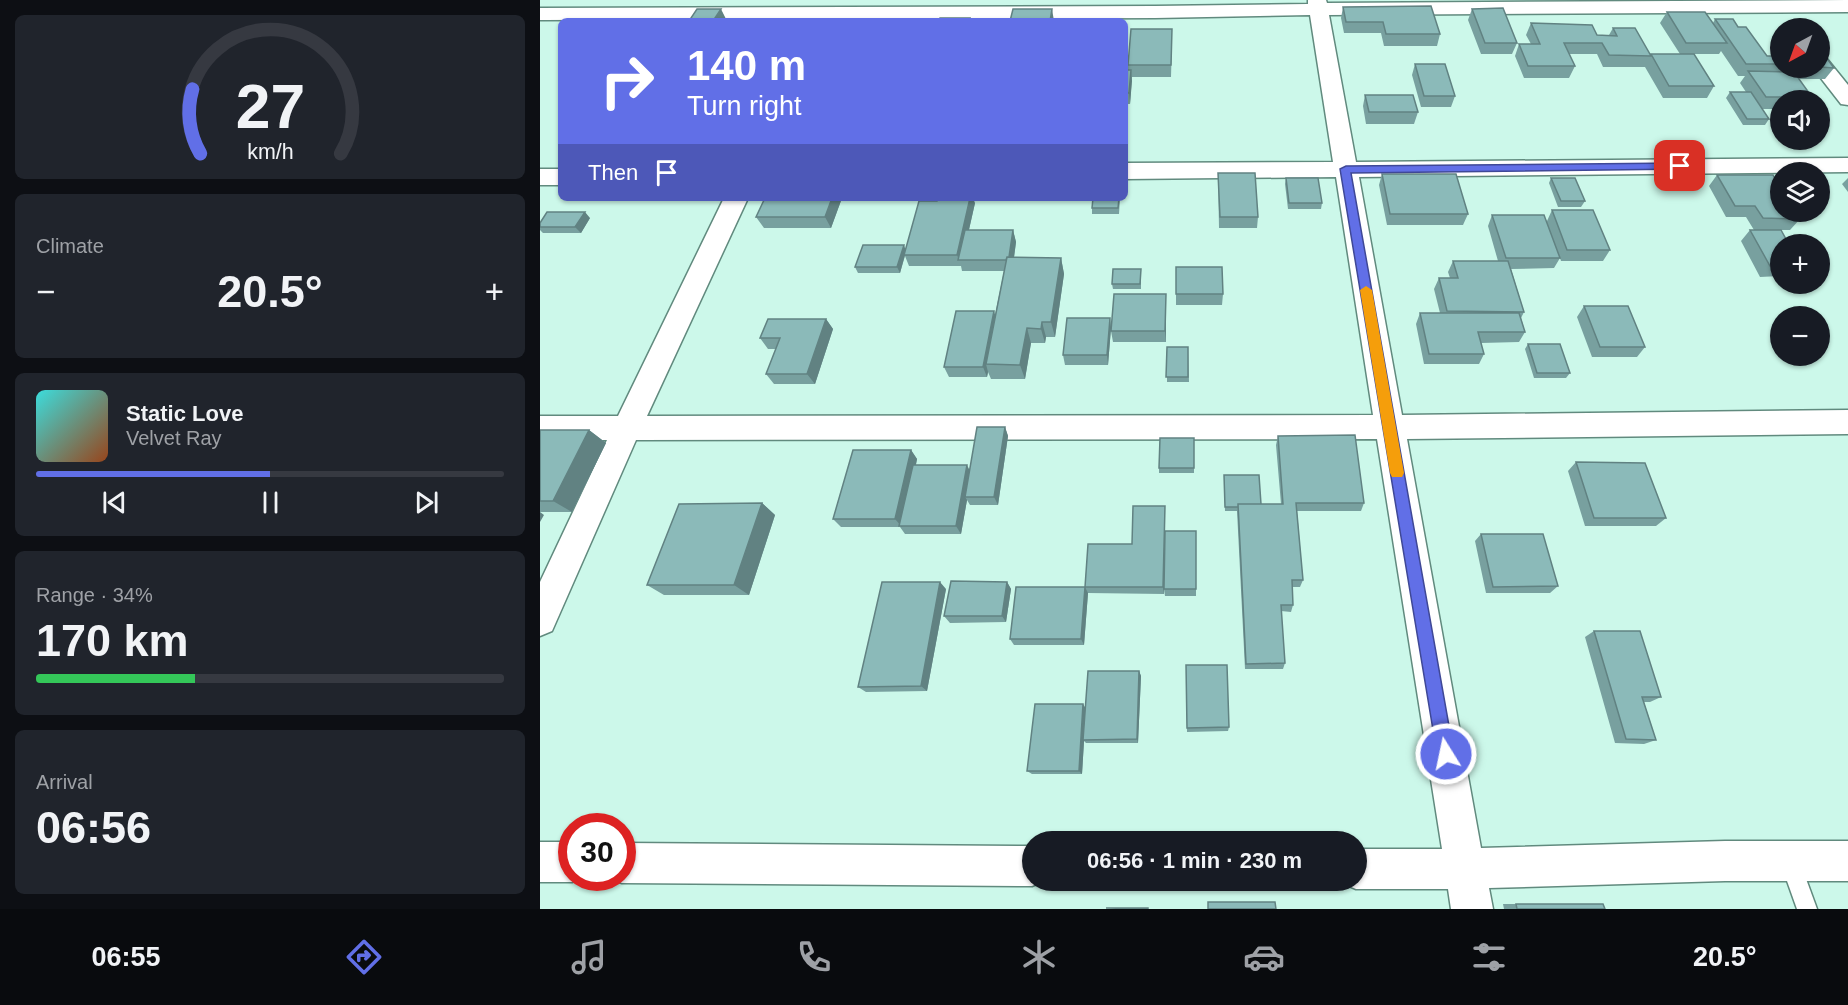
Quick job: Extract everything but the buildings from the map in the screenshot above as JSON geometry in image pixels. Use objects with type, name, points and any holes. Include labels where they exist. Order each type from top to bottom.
[{"type":"street","points":[[1773,3],[1785,18]]},
{"type":"street","points":[[540,14],[824,11],[1155,12],[1318,4],[1773,3],[1848,6]]},
{"type":"street","points":[[1318,4],[1472,909]]},
{"type":"street","points":[[1830,76],[1848,99]]},
{"type":"street","points":[[1128,171],[1848,165]]},
{"type":"street","points":[[540,177],[558,177]]},
{"type":"street","points":[[540,619],[735,201]]},
{"type":"street","points":[[540,428],[1389,427],[1848,422]]},
{"type":"street","points":[[1367,869],[1466,870],[1789,860],[1848,861]]},
{"type":"street","points":[[540,862],[558,862]]},
{"type":"street","points":[[636,863],[1022,866]]},
{"type":"lane","points":[[1789,860],[1807,909]]},
{"type":"slow traffic","points":[[1366,290],[1397,473]]},
{"type":"route","points":[[1446,754],[1346,169],[1680,166]]}]
